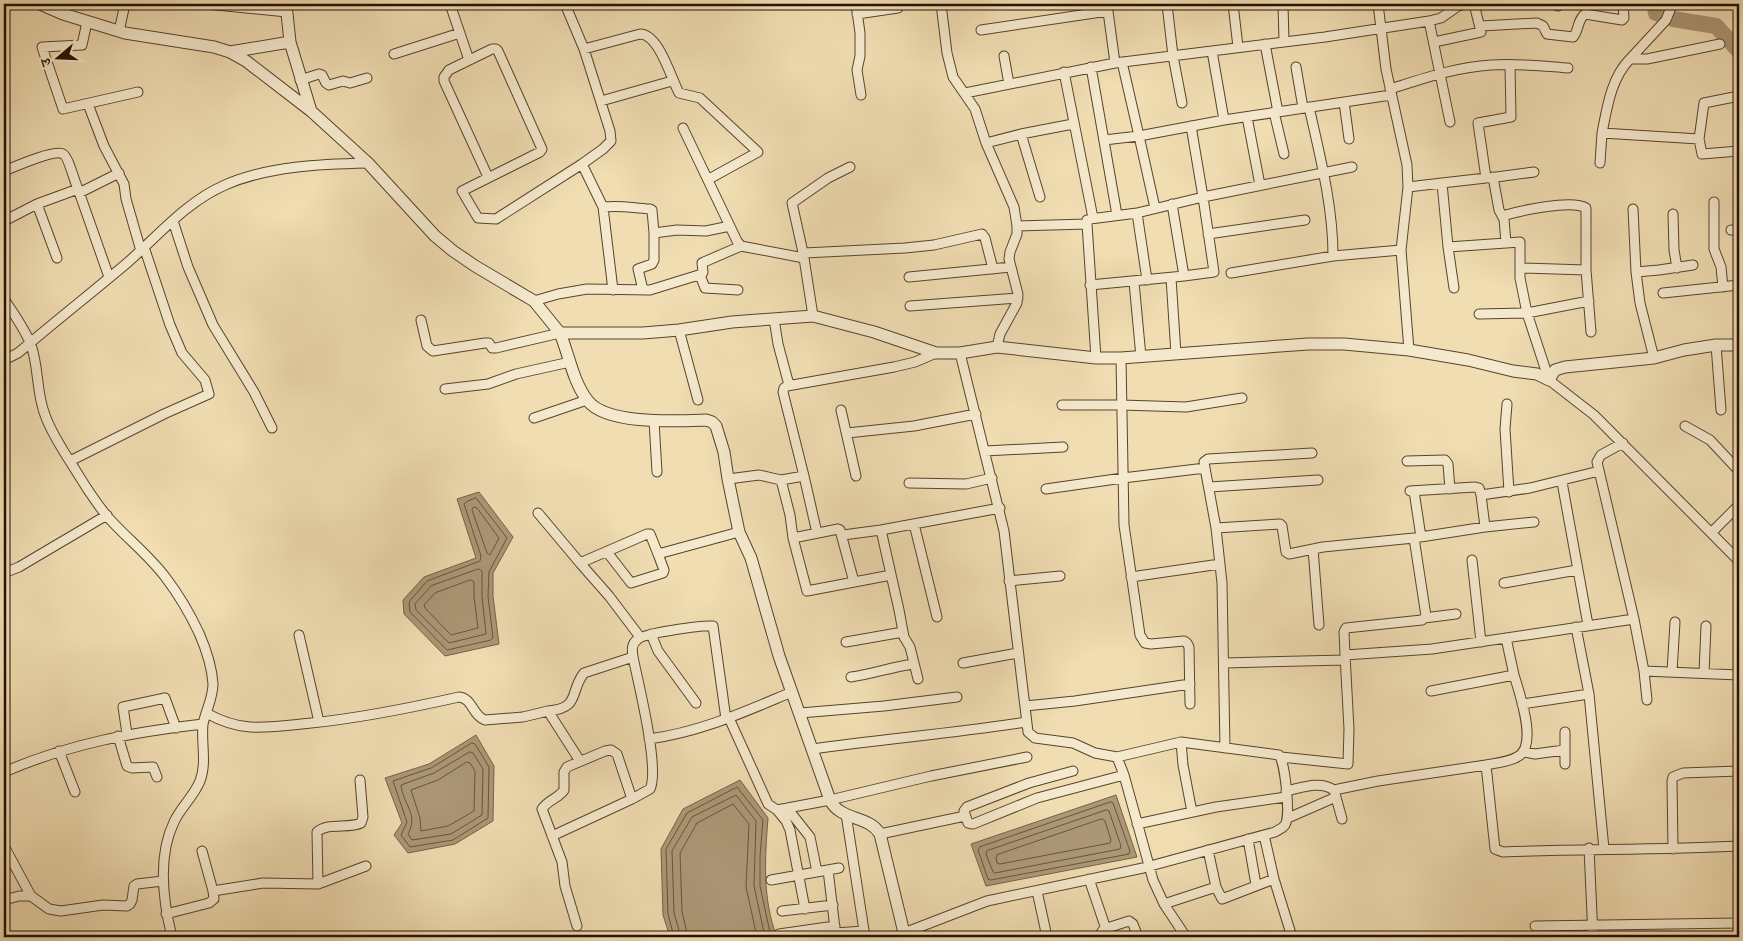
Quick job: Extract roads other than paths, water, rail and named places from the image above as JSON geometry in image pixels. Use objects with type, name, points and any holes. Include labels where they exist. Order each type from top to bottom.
[{"type":"street","points":[[40,4],[119,32],[214,47],[230,52],[246,61],[311,110],[368,163],[435,236],[453,252],[534,301],[560,334],[579,386],[596,409],[604,413],[654,421],[706,420],[716,426],[724,452],[739,532],[751,558],[772,633],[830,800],[835,809],[873,825],[880,834],[905,935],[970,906],[1149,866],[1281,829],[1288,818],[1281,757]]},
{"type":"street","points":[[119,32],[125,4]]},
{"type":"street","points":[[206,4],[287,8],[290,42],[300,80],[311,110]]},
{"type":"street","points":[[450,4],[469,60]]},
{"type":"street","points":[[488,177],[444,81],[446,73],[492,49],[498,51],[542,145],[542,150],[462,191],[478,218],[496,219],[582,164],[611,141],[610,131],[584,49],[565,4]]},
{"type":"street","points":[[856,4],[860,45],[857,70],[861,95]]},
{"type":"street","points":[[941,4],[947,53],[953,77],[975,109],[986,143],[1014,207],[1017,234],[1010,252],[1011,267],[1018,298],[1000,334],[997,347]]},
{"type":"street","points":[[1167,4],[1173,56],[1182,103]]},
{"type":"street","points":[[1233,4],[1238,47]]},
{"type":"street","points":[[1283,4],[1284,41]]},
{"type":"street","points":[[1378,4],[1391,92],[1407,165],[1408,187],[1402,250],[1410,350]]},
{"type":"street","points":[[965,93],[1091,67],[1382,29],[1429,21],[1442,18],[1458,6],[1466,4]]},
{"type":"street","points":[[1434,42],[1481,32],[1474,4]]},
{"type":"street","points":[[1481,26],[1538,23],[1543,26],[1547,34],[1573,37],[1576,35],[1581,18],[1585,14],[1622,20],[1624,18],[1623,4]]},
{"type":"street","points":[[1600,163],[1602,133],[1610,96],[1621,70],[1666,20],[1672,5],[1677,4]]},
{"type":"street","points":[[982,30],[1108,7],[1118,63],[1139,136],[1155,208]]},
{"type":"street","points":[[857,14],[898,8]]},
{"type":"street","points":[[1429,21],[1450,122]]},
{"type":"street","points":[[87,22],[82,44],[42,47],[63,109],[138,92]]},
{"type":"street","points":[[394,54],[460,33]]},
{"type":"street","points":[[584,49],[644,34],[648,36],[661,51],[679,93],[700,98],[758,152],[709,179]]},
{"type":"street","points":[[230,52],[290,42]]},
{"type":"street","points":[[1265,44],[1284,154]]},
{"type":"street","points":[[1630,59],[1647,58],[1720,44]]},
{"type":"street","points":[[1212,51],[1224,120]]},
{"type":"street","points":[[1004,56],[1009,84]]},
{"type":"street","points":[[1104,140],[1139,136],[1247,116],[1344,102],[1391,92],[1440,74],[1489,65],[1568,68]]},
{"type":"street","points":[[1506,243],[1502,216],[1490,178],[1478,123],[1511,117],[1510,65]]},
{"type":"street","points":[[1091,67],[1117,215]]},
{"type":"street","points":[[1296,67],[1323,173],[1331,219],[1333,256]]},
{"type":"street","points":[[1064,72],[1090,221],[1090,285],[1096,358]]},
{"type":"street","points":[[300,80],[319,74],[322,75],[326,84],[330,85],[343,81],[350,83],[367,78]]},
{"type":"street","points":[[601,102],[672,80]]},
{"type":"street","points":[[1739,96],[1704,103],[1699,139],[1702,154],[1739,151]]},
{"type":"street","points":[[1344,102],[1349,139]]},
{"type":"street","points":[[70,461],[208,394],[205,380],[182,353],[170,325],[142,249],[126,199],[124,184],[104,146],[88,104]]},
{"type":"street","points":[[1247,116],[1260,185]]},
{"type":"street","points":[[986,143],[1073,124]]},
{"type":"street","points":[[1090,285],[1134,282],[1214,272],[1191,126]]},
{"type":"street","points":[[683,128],[741,246]]},
{"type":"street","points":[[1602,133],[1699,139]]},
{"type":"street","points":[[1021,134],[1040,197]]},
{"type":"street","points":[[4,170],[52,154],[60,153],[66,156],[109,277]]},
{"type":"street","points":[[4,360],[18,353],[142,249],[188,206],[207,194],[250,177],[292,168],[324,164],[368,163]]},
{"type":"street","points":[[582,164],[604,208],[613,290]]},
{"type":"street","points":[[812,316],[804,256],[792,202],[828,178],[850,167]]},
{"type":"street","points":[[1017,226],[1090,221],[1137,213],[1203,196],[1352,167]]},
{"type":"street","points":[[1408,187],[1534,172]]},
{"type":"street","points":[[4,221],[37,204],[78,191],[119,173]]},
{"type":"street","points":[[1442,183],[1454,288]]},
{"type":"street","points":[[1714,202],[1714,249],[1721,267],[1723,287]]},
{"type":"street","points":[[37,204],[57,258]]},
{"type":"street","points":[[1172,204],[1184,276]]},
{"type":"street","points":[[604,208],[624,205],[635,209],[650,209],[654,233],[653,262],[638,269],[643,290]]},
{"type":"street","points":[[1502,216],[1554,206],[1584,207],[1586,212],[1586,270],[1591,332]]},
{"type":"street","points":[[1633,209],[1636,272],[1640,302],[1654,358]]},
{"type":"street","points":[[1137,213],[1147,280]]},
{"type":"street","points":[[1674,214],[1677,268]]},
{"type":"street","points":[[1208,234],[1305,220]]},
{"type":"street","points":[[173,221],[188,266],[214,326],[254,392],[272,428]]},
{"type":"street","points":[[654,233],[677,230],[706,231],[730,226]]},
{"type":"street","points":[[534,301],[587,289],[643,290],[658,288],[700,275],[703,273],[702,265],[704,262],[741,246],[804,256],[905,248],[982,234],[986,238],[992,269]]},
{"type":"street","points":[[1448,247],[1520,242],[1520,268],[1527,313],[1549,380]]},
{"type":"street","points":[[1231,273],[1333,256],[1402,250]]},
{"type":"street","points":[[1636,272],[1677,268],[1693,264]]},
{"type":"street","points":[[909,277],[1011,267]]},
{"type":"street","points":[[1520,268],[1586,270]]},
{"type":"street","points":[[700,275],[705,288],[738,290]]},
{"type":"street","points":[[1171,278],[1176,354]]},
{"type":"street","points":[[1134,282],[1141,357]]},
{"type":"street","points":[[1663,293],[1739,286]]},
{"type":"street","points":[[910,306],[1018,298]]},
{"type":"street","points":[[4,299],[30,343],[35,361],[39,395],[45,415],[70,461],[91,495],[107,515],[166,577],[204,644],[212,674],[212,696],[203,724],[202,775],[194,792],[174,822],[168,836],[165,855],[163,880],[166,914],[172,937]]},
{"type":"street","points":[[1479,314],[1527,313],[1589,301]]},
{"type":"street","points":[[421,320],[427,346],[437,352],[486,343],[492,348],[499,348],[560,334],[679,330],[732,322],[812,316],[874,332],[936,353],[960,353],[997,347],[1096,358],[1120,358],[1308,344],[1344,344],[1410,350],[1468,360],[1537,374],[1549,380],[1588,409],[1739,561]]},
{"type":"street","points":[[774,319],[778,344],[789,385],[784,388],[783,392],[816,533]]},
{"type":"street","points":[[679,330],[698,400]]},
{"type":"street","points":[[1549,380],[1555,370],[1565,367],[1654,358],[1684,350],[1716,345],[1739,345]]},
{"type":"street","points":[[1716,345],[1721,410]]},
{"type":"street","points":[[787,386],[894,367],[915,362],[936,353]]},
{"type":"street","points":[[960,353],[1000,508],[1026,722],[1028,732],[1035,738],[1073,743],[1095,753],[1117,757],[1181,742],[1274,754],[1281,757],[1348,764],[1349,729],[1344,632],[1346,628],[1422,620],[1424,618],[1456,614]]},
{"type":"street","points":[[1120,358],[1124,525],[1140,635],[1145,643],[1184,641],[1187,643],[1189,647],[1190,704]]},
{"type":"street","points":[[445,389],[488,384],[516,374],[570,362]]},
{"type":"street","points":[[1062,405],[1186,407],[1242,398]]},
{"type":"street","points":[[534,418],[588,400]]},
{"type":"street","points":[[1506,404],[1505,429],[1509,492]]},
{"type":"street","points":[[841,410],[856,476]]},
{"type":"street","points":[[847,433],[914,426],[976,414]]},
{"type":"street","points":[[654,421],[657,472]]},
{"type":"street","points":[[1685,426],[1710,440],[1739,472]]},
{"type":"street","points":[[1623,443],[1599,458],[1598,471],[1634,619],[1644,671],[1647,700]]},
{"type":"street","points":[[985,451],[1063,447]]},
{"type":"street","points":[[1226,748],[1220,564],[1216,528],[1204,462],[1208,459],[1312,453]]},
{"type":"street","points":[[1407,461],[1445,460],[1448,464],[1450,488]]},
{"type":"street","points":[[1046,489],[1205,468]]},
{"type":"street","points":[[1481,495],[1562,482],[1598,471]]},
{"type":"street","points":[[728,479],[760,475],[782,480],[804,476]]},
{"type":"street","points":[[909,484],[970,484],[992,478]]},
{"type":"street","points":[[782,480],[793,538],[807,591],[891,575]]},
{"type":"street","points":[[1209,487],[1318,480]]},
{"type":"street","points":[[1562,482],[1588,625]]},
{"type":"street","points":[[1424,618],[1426,616],[1412,491],[1479,488],[1485,527]]},
{"type":"street","points":[[1710,533],[1739,505]]},
{"type":"street","points":[[843,535],[881,530],[1000,508]]},
{"type":"street","points":[[538,514],[609,596],[640,637]]},
{"type":"street","points":[[4,573],[19,567],[107,515]]},
{"type":"street","points":[[1216,528],[1280,524],[1282,526],[1286,552],[1292,554],[1313,549],[1534,522]]},
{"type":"street","points":[[914,524],[937,617]]},
{"type":"street","points":[[793,538],[840,530],[843,535],[854,582]]},
{"type":"street","points":[[881,530],[903,632],[905,640],[910,647],[918,679]]},
{"type":"street","points":[[658,554],[739,532]]},
{"type":"street","points":[[580,564],[647,534],[650,534],[664,570],[662,573],[631,583],[607,552]]},
{"type":"street","points":[[1313,549],[1318,625]]},
{"type":"street","points":[[1472,560],[1482,642]]},
{"type":"street","points":[[1131,578],[1220,564]]},
{"type":"street","points":[[1504,583],[1577,570]]},
{"type":"street","points":[[1009,581],[1060,576]]},
{"type":"street","points":[[1224,663],[1345,658],[1432,649],[1634,619]]},
{"type":"street","points":[[1672,672],[1675,622]]},
{"type":"street","points":[[552,836],[646,792],[652,785],[649,740],[632,657],[632,645],[640,637],[651,634],[713,626],[728,719],[768,804],[777,810],[788,826],[800,876],[805,909]]},
{"type":"street","points":[[1704,673],[1706,626]]},
{"type":"street","points":[[1576,627],[1589,694],[1604,849]]},
{"type":"street","points":[[846,642],[903,632]]},
{"type":"street","points":[[651,634],[658,651],[696,703]]},
{"type":"street","points":[[299,635],[319,722]]},
{"type":"street","points":[[1288,818],[1336,794],[1518,757],[1524,752],[1528,734],[1506,638]]},
{"type":"street","points":[[963,663],[1018,652]]},
{"type":"street","points":[[206,713],[217,719],[249,727],[276,726],[394,712],[459,697],[468,700],[476,714],[485,720],[523,717],[556,710],[569,705],[584,673],[632,657]]},
{"type":"street","points":[[851,676],[877,673],[894,667],[913,664]]},
{"type":"street","points":[[1644,671],[1739,675]]},
{"type":"street","points":[[1432,691],[1514,675]]},
{"type":"street","points":[[1025,706],[1075,701],[1190,684]]},
{"type":"street","points":[[649,740],[684,734],[728,719],[792,692]]},
{"type":"street","points":[[1522,704],[1589,694]]},
{"type":"street","points":[[800,714],[957,697]]},
{"type":"street","points":[[157,777],[153,766],[132,768],[127,766],[123,735],[123,707],[165,698],[176,728]]},
{"type":"street","points":[[548,711],[580,761]]},
{"type":"street","points":[[812,749],[968,731],[1026,722]]},
{"type":"street","points":[[4,772],[59,751],[123,735],[203,724]]},
{"type":"street","points":[[1564,732],[1565,764]]},
{"type":"street","points":[[1181,742],[1183,765],[1192,812]]},
{"type":"street","points":[[1524,752],[1535,754],[1564,750]]},
{"type":"street","points":[[59,751],[75,792]]},
{"type":"street","points":[[578,926],[564,886],[562,862],[542,809],[546,803],[563,793],[566,787],[563,776],[565,769],[605,751],[615,751],[632,799]]},
{"type":"street","points":[[1117,757],[1153,880],[1164,904],[1186,937]]},
{"type":"street","points":[[777,810],[830,800],[931,776],[1027,758]]},
{"type":"street","points":[[1486,765],[1495,849],[1503,852],[1589,848],[1673,849],[1739,846]]},
{"type":"street","points":[[1073,770],[966,807],[964,811],[968,822],[973,824],[1037,798],[1124,776]]},
{"type":"street","points":[[1673,849],[1673,777],[1683,774],[1739,771]]},
{"type":"street","points":[[318,884],[317,832],[324,828],[361,823],[363,817],[360,780]]},
{"type":"street","points":[[1137,824],[1286,794],[1317,785],[1324,785],[1336,794],[1342,820]]},
{"type":"street","points":[[787,808],[810,837],[817,872]]},
{"type":"street","points":[[779,934],[835,932],[864,934],[846,814]]},
{"type":"street","points":[[880,834],[966,816]]},
{"type":"street","points":[[1264,835],[1274,879],[1292,937]]},
{"type":"street","points":[[1248,839],[1256,885]]},
{"type":"street","points":[[4,846],[32,896],[43,905],[55,910],[103,905],[127,906],[132,900],[134,886],[163,880]]},
{"type":"street","points":[[1589,848],[1593,937]]},
{"type":"street","points":[[1208,850],[1216,887],[1222,898],[1274,879]]},
{"type":"street","points":[[166,914],[209,904],[214,899],[202,851]]},
{"type":"street","points":[[213,891],[263,883],[318,884],[366,866]]},
{"type":"street","points":[[771,880],[839,868]]},
{"type":"street","points":[[828,870],[835,932]]},
{"type":"street","points":[[1089,879],[1104,933],[1131,922],[1138,937]]},
{"type":"street","points":[[1164,904],[1216,887]]},
{"type":"street","points":[[1037,891],[1047,937]]},
{"type":"street","points":[[4,900],[19,896],[32,896]]},
{"type":"street","points":[[782,912],[833,905]]},
{"type":"street","points":[[1535,926],[1739,923]]},
{"type":"water","points":[[479,492],[513,537],[493,573],[493,596],[499,644],[445,656],[404,614],[403,600],[424,577],[476,558],[457,499]]},
{"type":"water","points":[[476,735],[494,766],[493,821],[455,844],[408,853],[394,835],[402,823],[385,778],[429,764]]},
{"type":"water","points":[[740,780],[768,818],[767,893],[772,923],[777,937],[670,937],[663,915],[661,849],[683,809]]},
{"type":"water","points":[[1116,795],[1137,857],[986,886],[971,844]]},
{"type":"waterway","points":[[1654,4],[1656,13],[1662,15]]},
{"type":"waterway","points":[[1673,19],[1716,26],[1739,51]]}]
